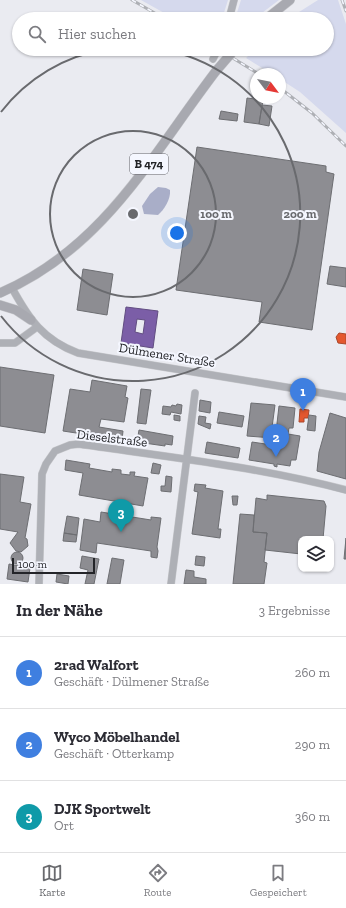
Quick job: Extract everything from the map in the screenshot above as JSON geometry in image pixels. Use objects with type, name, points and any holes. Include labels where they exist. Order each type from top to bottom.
[{"type":"main road","points":[[275,12],[290,0]]},
{"type":"main road","name":"B 474","points":[[0,293],[12,288],[47,268],[96,228],[139,177],[216,71],[229,56]]},
{"type":"main road","points":[[0,305],[16,310],[34,324]]},
{"type":"street","points":[[231,12],[234,0]]},
{"type":"street","name":"Dülmener Straße","points":[[12,288],[34,324],[59,344],[84,354],[346,397]]},
{"type":"street","points":[[0,342],[15,343],[34,324]]},
{"type":"street","points":[[171,584],[185,459],[195,393]]},
{"type":"street","name":"Dieselstraße","points":[[39,584],[42,474],[46,464],[55,451],[70,445],[79,444],[292,476],[346,490]]},
{"type":"shaded area","points":[[141,0],[228,0],[224,12],[162,12]]},
{"type":"shaded area","points":[[241,0],[279,0],[263,12],[237,12]]},
{"type":"shaded area","points":[[318,0],[338,0],[346,24],[346,133],[300,92],[286,83],[286,68],[262,68],[246,58],[248,56],[334,56],[334,12],[299,12]]},
{"type":"shaded area","points":[[158,187],[170,190],[167,204],[158,215],[144,214],[142,206],[150,194]]},
{"type":"building: Handel","points":[[339,333],[346,334],[346,344],[338,343],[336,337]]},
{"type":"building: Handel","points":[[300,409],[309,410],[308,418],[304,418],[304,422],[299,422]]},
{"type":"building: Büros","points":[[126,307],[158,311],[153,348],[121,343]],"holes":[[[137,319],[145,320],[143,334],[135,332]]]},
{"type":"building: Industrie","points":[[247,98],[250,98],[250,104],[262,104],[259,124],[244,122]]},
{"type":"building: Industrie","points":[[262,105],[272,106],[269,126],[259,124]]},
{"type":"building: Industrie","points":[[221,111],[238,114],[237,121],[219,119]]},
{"type":"building: Industrie","points":[[197,147],[326,166],[326,172],[334,174],[312,330],[259,322],[262,302],[176,290]]},
{"type":"building: Industrie","points":[[330,266],[346,268],[346,287],[327,284]]},
{"type":"building: Industrie","points":[[83,269],[113,274],[107,315],[77,310]]},
{"type":"building: Industrie","points":[[0,367],[54,375],[45,433],[0,426]]},
{"type":"building: Industrie","points":[[92,380],[127,386],[125,397],[128,398],[124,422],[101,419],[99,427],[123,431],[122,440],[63,431],[70,389],[90,392]]},
{"type":"building: Industrie","points":[[141,389],[151,390],[146,424],[137,423]]},
{"type":"building: Industrie","points":[[200,400],[211,402],[210,413],[199,411]]},
{"type":"building: Industrie","points":[[251,403],[275,405],[271,435],[273,435],[273,438],[247,436]]},
{"type":"building: Industrie","points":[[177,404],[182,405],[181,414],[171,412],[170,415],[162,414],[163,406],[171,407],[172,405],[176,406]]},
{"type":"building: Industrie","points":[[279,406],[295,408],[293,428],[289,428],[288,434],[300,436],[296,460],[291,460],[290,466],[277,464],[277,467],[274,466],[274,464],[249,460],[252,442],[272,445],[274,432],[276,432]]},
{"type":"building: Industrie","points":[[219,412],[244,416],[242,427],[217,423]]},
{"type":"building: Industrie","points":[[330,413],[346,418],[346,479],[317,471],[319,452]]},
{"type":"building: Industrie","points":[[174,415],[180,416],[180,421],[174,420]]},
{"type":"building: Industrie","points":[[309,415],[316,416],[315,431],[307,430]]},
{"type":"building: Industrie","points":[[199,416],[206,417],[205,423],[211,424],[210,429],[198,424]]},
{"type":"building: Industrie","points":[[139,430],[173,436],[172,445],[165,444],[165,446],[137,442]]},
{"type":"building: Industrie","points":[[207,442],[240,448],[238,458],[205,453]]},
{"type":"building: Industrie","points":[[66,460],[90,464],[89,468],[112,472],[112,469],[121,470],[121,474],[130,475],[130,472],[135,472],[134,476],[148,478],[143,506],[79,495],[83,473],[65,470]]},
{"type":"building: Industrie","points":[[153,463],[161,465],[159,474],[151,473]]},
{"type":"building: Industrie","points":[[0,474],[24,477],[20,502],[31,504],[25,538],[27,539],[28,546],[21,552],[16,551],[10,543],[18,532],[0,529]]},
{"type":"building: Industrie","points":[[166,476],[172,477],[171,492],[161,491],[161,486],[165,486]]},
{"type":"building: Industrie","points":[[195,484],[206,485],[205,488],[223,491],[218,529],[221,529],[220,538],[192,534],[198,492],[194,491]]},
{"type":"building: Industrie","points":[[267,495],[324,501],[326,506],[323,536],[298,536],[298,554],[265,550],[267,533],[253,532],[256,498],[267,500]]},
{"type":"building: Industrie","points":[[232,496],[238,496],[237,505],[233,505]]},
{"type":"building: Industrie","points":[[101,512],[151,520],[151,517],[161,518],[157,558],[151,557],[151,551],[97,543],[96,553],[80,550],[84,519],[100,522]]},
{"type":"building: Industrie","points":[[240,514],[254,515],[253,532],[267,533],[264,562],[267,563],[264,584],[233,584]]},
{"type":"building: Industrie","points":[[67,516],[79,518],[77,535],[64,533]]},
{"type":"building: Industrie","points":[[64,533],[77,535],[76,542],[63,541]]},
{"type":"building: Industrie","points":[[346,538],[346,559],[344,559]]},
{"type":"building: Industrie","points":[[19,552],[22,553],[22,563],[15,564],[12,563],[11,556],[12,553]]},
{"type":"building: Industrie","points":[[82,556],[99,559],[94,584],[85,584],[88,570],[80,568]]},
{"type":"building: Industrie","points":[[196,556],[205,557],[204,566],[195,565]]},
{"type":"building: Industrie","points":[[112,558],[124,560],[120,584],[107,584]]},
{"type":"building: Industrie","points":[[9,564],[30,568],[28,582],[7,579]]},
{"type":"building: Industrie","points":[[186,570],[194,571],[194,577],[206,579],[206,584],[184,584]]},
{"type":"building: Industrie","points":[[57,574],[69,576],[68,584],[56,582]]},
{"type":"railway","points":[[132,0],[153,12]]},
{"type":"railway","points":[[342,0],[346,11]]},
{"type":"railway","points":[[229,56],[250,69]]},
{"type":"railway","points":[[286,93],[312,113],[346,146]]},
{"type":"place","name":"2rad Walfort","points":[[303,411]]},
{"type":"place","name":"Wyco Möbelhandel","points":[[276,457]]},
{"type":"place","name":"DJK Sportwelt","points":[[121,532]]}]
